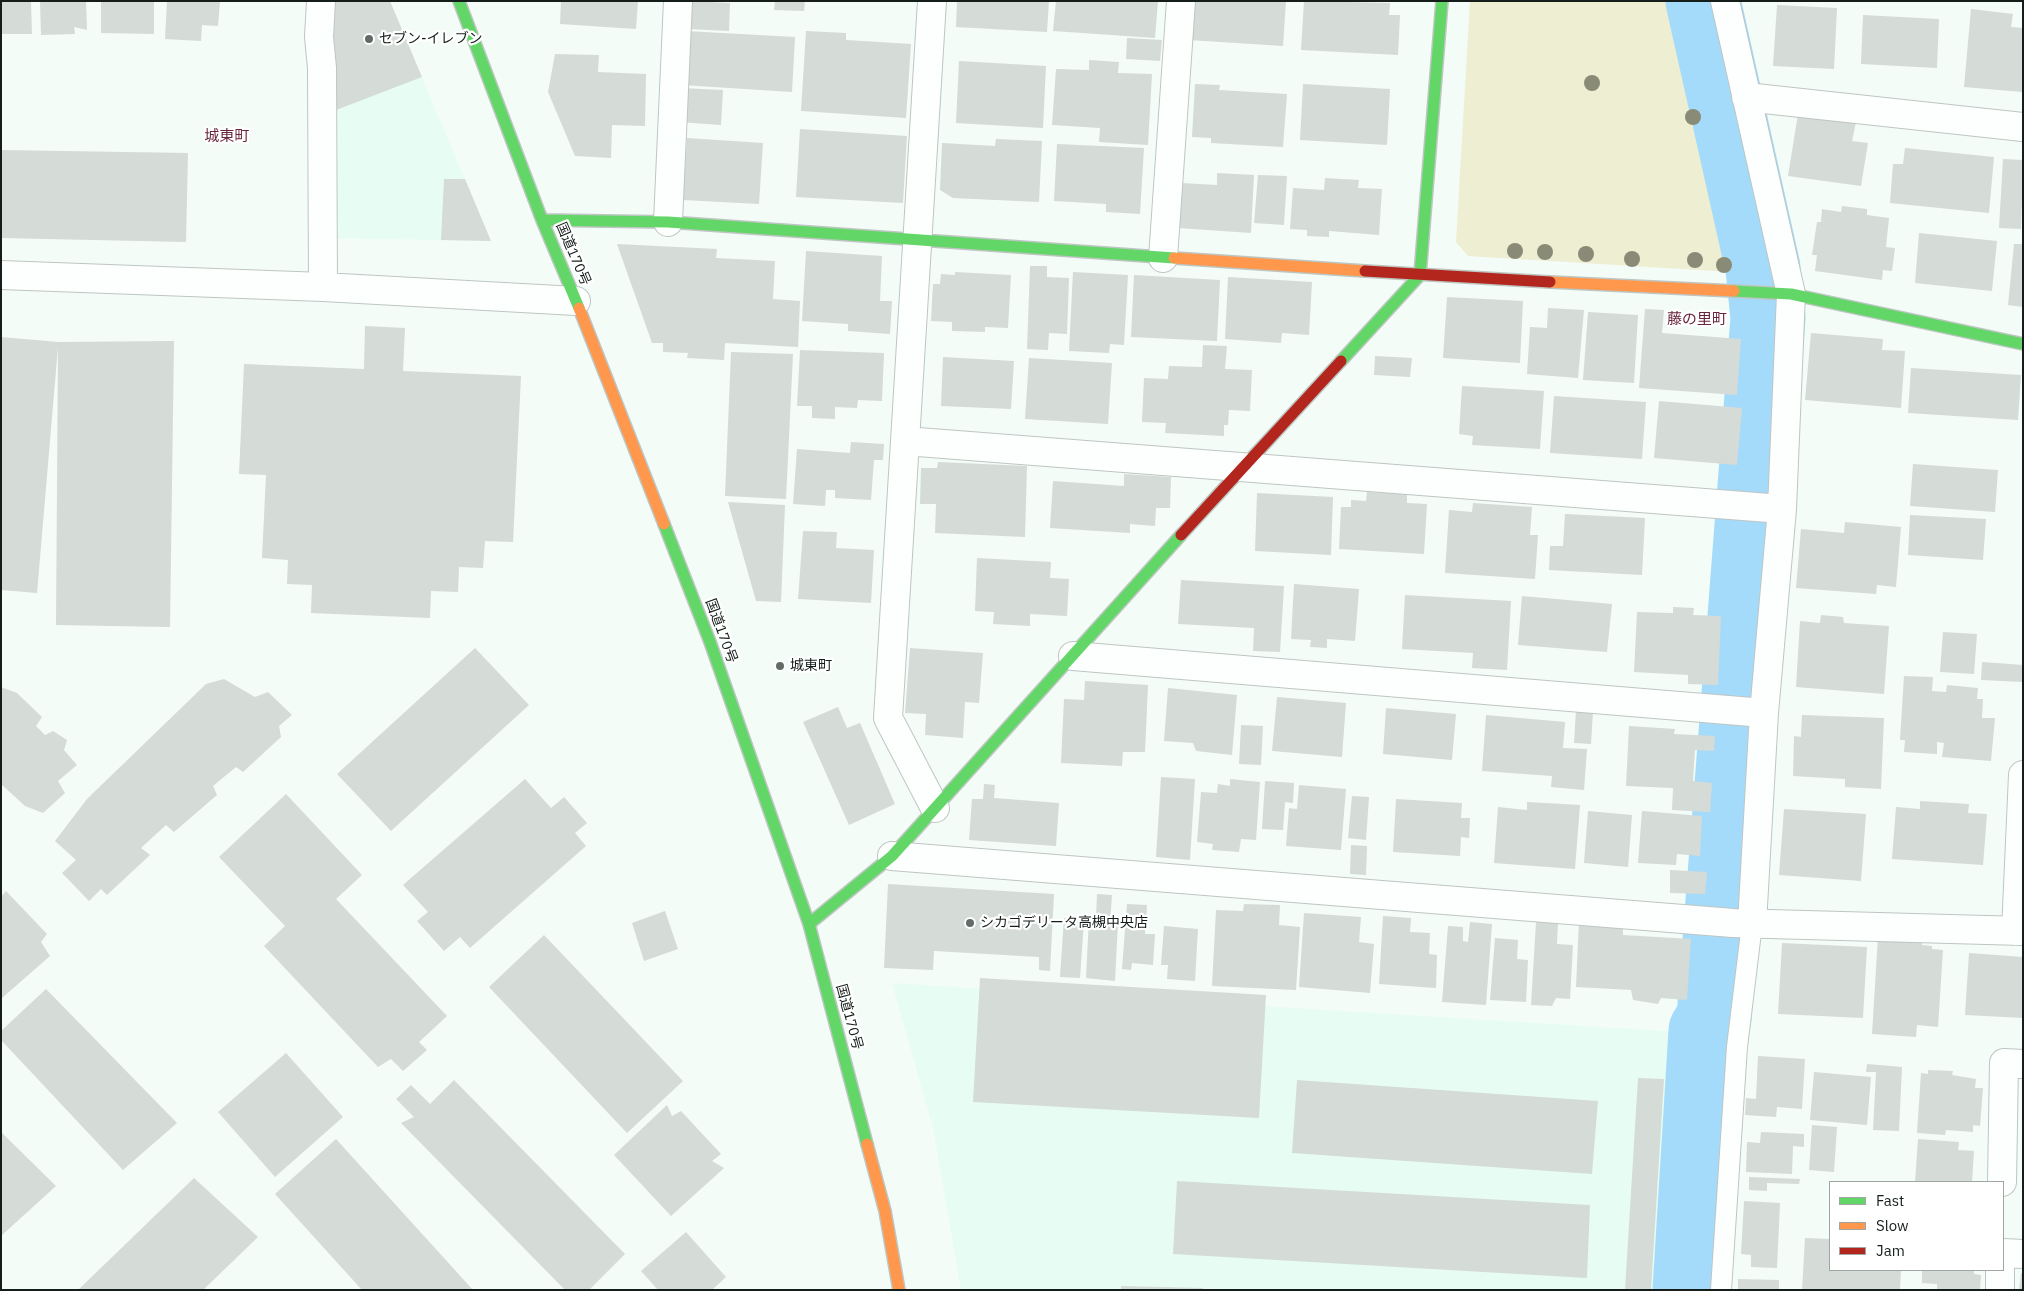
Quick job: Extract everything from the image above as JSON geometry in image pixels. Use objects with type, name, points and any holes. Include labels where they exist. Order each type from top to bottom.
[{"type":"main road","name":"国道170号","points":[[459,1],[542,220],[576,301],[710,642],[808,924],[885,1211],[899,1290]]},
{"type":"main road","points":[[808,924],[892,856],[1242,468],[1420,275],[1442,1]]},
{"type":"main road","points":[[542,220],[668,222],[916,241],[1420,275],[1784,294],[2023,344]]},
{"type":"street","points":[[321,1],[319,37],[322,68],[323,287]]},
{"type":"street","points":[[668,222],[678,1]]},
{"type":"street","points":[[932,1],[888,718],[935,808]]},
{"type":"street","points":[[1163,258],[1181,1]]},
{"type":"street","points":[[1725,1],[1746,97],[1784,294],[1775,508],[1742,923]]},
{"type":"street","points":[[1746,97],[2023,127]]},
{"type":"street","points":[[1,275],[323,287],[576,301]]},
{"type":"street","points":[[905,441],[1775,508]]},
{"type":"street","points":[[1073,656],[1758,713]]},
{"type":"street","points":[[892,856],[1742,923],[2019,931],[2023,775]]},
{"type":"street","points":[[2002,1181],[2004,1063],[2023,1064]]},
{"type":"street","points":[[2004,1253],[2023,1254]]},
{"type":"street","points":[[2000,1271],[2000,1290]]},
{"type":"lane","points":[[1722,1290],[1738,1047],[1742,923]]},
{"type":"shaded area","points":[[390,1],[491,241],[326,238],[331,112]]},
{"type":"shaded area","points":[[1470,1],[1682,1],[1747,273],[1468,256],[1456,242]]},
{"type":"shaded area","points":[[892,983],[1698,1033],[1677,1290],[961,1290],[933,1129]]},
{"type":"building","points":[[1,1],[31,1],[32,34],[1,34]]},
{"type":"building","points":[[40,1],[86,1],[87,30],[74,27],[75,34],[41,35]]},
{"type":"building","points":[[101,1],[154,1],[154,34],[101,33]]},
{"type":"building","points":[[167,1],[220,1],[218,26],[202,25],[201,41],[165,39]]},
{"type":"building","name":"セブン-イレブン","points":[[333,1],[390,1],[422,77],[331,112]]},
{"type":"building","points":[[561,1],[638,1],[636,29],[560,24]]},
{"type":"building","points":[[690,1],[730,3],[729,31],[688,29]]},
{"type":"building","points":[[775,1],[805,1],[804,11],[774,10]]},
{"type":"building","points":[[957,1],[1049,1],[1047,32],[956,27]]},
{"type":"building","points":[[1056,1],[1158,1],[1155,38],[1053,31]]},
{"type":"building","points":[[1191,1],[1286,1],[1283,46],[1189,40]]},
{"type":"building","points":[[1304,1],[1390,3],[1389,15],[1400,15],[1398,55],[1301,50]]},
{"type":"building","points":[[1777,5],[1837,8],[1834,69],[1773,66]]},
{"type":"building","points":[[1971,9],[2013,14],[2011,27],[2023,28],[2022,92],[1964,87]]},
{"type":"building","points":[[1863,15],[1939,19],[1937,68],[1861,64]]},
{"type":"building","points":[[686,31],[795,37],[792,92],[682,85]]},
{"type":"building","points":[[806,31],[846,33],[846,40],[911,44],[906,118],[801,111]]},
{"type":"building","points":[[1127,38],[1162,40],[1160,61],[1126,59]]},
{"type":"building","points":[[555,54],[599,55],[598,72],[646,74],[645,126],[612,125],[611,158],[575,156],[548,92]]},
{"type":"building","points":[[1089,60],[1119,62],[1118,73],[1152,74],[1148,145],[1099,142],[1100,128],[1052,125],[1056,69],[1089,70]]},
{"type":"building","points":[[959,61],[1046,66],[1043,128],[956,123]]},
{"type":"building","points":[[1195,84],[1220,85],[1219,90],[1287,94],[1283,147],[1211,143],[1211,138],[1192,137]]},
{"type":"building","points":[[1303,84],[1390,89],[1387,145],[1300,140]]},
{"type":"building","points":[[681,88],[723,90],[721,125],[679,122]]},
{"type":"building","points":[[1798,114],[1856,122],[1852,141],[1868,143],[1861,186],[1788,176]]},
{"type":"building","points":[[800,129],[907,136],[903,203],[796,197]]},
{"type":"building","points":[[687,138],[763,143],[759,204],[683,200]]},
{"type":"building","points":[[996,139],[1042,141],[1039,202],[953,198],[940,190],[942,143],[995,146]]},
{"type":"building","points":[[1057,144],[1144,148],[1140,214],[1106,212],[1106,204],[1054,201]]},
{"type":"building","points":[[1905,148],[1994,157],[1989,213],[1890,203],[1893,164],[1903,164]]},
{"type":"building","points":[[1,150],[188,153],[186,242],[1,238]]},
{"type":"building","points":[[2003,159],[2023,160],[2021,229],[1999,228]]},
{"type":"building","points":[[1217,173],[1254,175],[1251,233],[1178,228],[1181,183],[1217,185]]},
{"type":"building","points":[[1258,175],[1287,176],[1284,225],[1254,223]]},
{"type":"building","points":[[1325,178],[1359,180],[1358,188],[1382,189],[1379,235],[1329,231],[1329,237],[1307,236],[1307,230],[1290,229],[1293,188],[1324,190]]},
{"type":"building","points":[[444,179],[465,179],[491,241],[441,240]]},
{"type":"building","points":[[1842,206],[1867,209],[1867,215],[1889,218],[1886,247],[1895,248],[1892,271],[1883,270],[1882,280],[1815,271],[1817,255],[1812,255],[1817,222],[1821,222],[1822,209],[1841,212]]},
{"type":"building","points":[[1919,233],[1997,241],[1992,291],[1915,283]]},
{"type":"building","points":[[617,244],[717,249],[716,258],[775,261],[773,299],[800,301],[798,347],[725,343],[724,360],[687,358],[688,353],[663,352],[663,343],[652,343]]},
{"type":"building","points":[[2014,244],[2023,244],[2023,307],[2008,305]]},
{"type":"building","points":[[806,251],[882,256],[880,301],[892,301],[890,334],[848,331],[848,324],[802,321]]},
{"type":"building","points":[[1030,266],[1047,266],[1047,277],[1069,278],[1067,334],[1049,333],[1048,350],[1027,349]]},
{"type":"building","points":[[955,272],[1011,275],[1008,328],[985,327],[985,332],[952,331],[952,322],[931,321],[933,284],[940,284],[941,274],[955,275]]},
{"type":"building","points":[[1073,272],[1128,275],[1124,345],[1110,344],[1109,353],[1069,351]]},
{"type":"building","points":[[1134,275],[1220,280],[1217,341],[1131,337]]},
{"type":"building","points":[[1228,277],[1312,282],[1309,335],[1282,333],[1281,343],[1225,339]]},
{"type":"building","points":[[1447,297],[1523,301],[1520,363],[1443,358]]},
{"type":"building","points":[[1548,308],[1584,310],[1578,378],[1527,374],[1530,327],[1547,328]]},
{"type":"building","points":[[1645,309],[1664,310],[1662,333],[1741,339],[1737,395],[1639,388]]},
{"type":"building","points":[[1588,312],[1638,315],[1634,383],[1583,380]]},
{"type":"building","points":[[365,326],[405,328],[403,371],[521,376],[513,542],[485,541],[483,568],[459,567],[458,592],[431,591],[430,618],[311,613],[312,585],[287,584],[288,560],[262,558],[266,475],[239,474],[244,364],[364,369]]},
{"type":"building","points":[[1811,333],[1883,339],[1882,350],[1905,351],[1901,408],[1805,400]]},
{"type":"building","points":[[1,337],[58,342],[174,341],[170,627],[56,625],[58,347],[37,593],[1,590]]},
{"type":"building","points":[[1203,345],[1227,346],[1225,369],[1252,370],[1250,411],[1229,410],[1228,425],[1224,425],[1224,436],[1165,433],[1166,423],[1142,422],[1144,378],[1168,379],[1169,366],[1202,367]]},
{"type":"building","points":[[800,350],[884,353],[882,401],[858,400],[857,408],[835,407],[835,419],[812,418],[812,406],[797,406]]},
{"type":"building","points":[[731,352],[793,354],[786,499],[725,496]]},
{"type":"building","points":[[1375,356],[1412,358],[1410,377],[1374,375]]},
{"type":"building","points":[[943,357],[1014,361],[1011,409],[941,406]]},
{"type":"building","points":[[1029,358],[1112,363],[1108,424],[1025,419]]},
{"type":"building","points":[[1911,368],[2021,375],[2018,420],[1908,413]]},
{"type":"building","points":[[1462,386],[1544,391],[1540,449],[1472,445],[1473,436],[1459,434]]},
{"type":"building","points":[[1554,396],[1646,402],[1642,459],[1550,453]]},
{"type":"building","points":[[1659,401],[1742,408],[1737,465],[1654,458]]},
{"type":"building","points":[[851,442],[884,444],[883,460],[874,460],[871,500],[835,498],[835,490],[826,490],[825,506],[793,504],[797,449],[850,453]]},
{"type":"building","points":[[938,462],[1027,466],[1025,537],[935,533],[936,504],[920,504],[921,468],[937,468]]},
{"type":"building","points":[[1913,464],[1998,470],[1995,512],[1910,506]]},
{"type":"building","points":[[1124,474],[1171,477],[1170,508],[1156,508],[1155,526],[1130,524],[1130,533],[1050,528],[1053,481],[1124,486]]},
{"type":"building","points":[[1367,492],[1407,494],[1407,503],[1427,504],[1424,554],[1339,549],[1341,507],[1351,507],[1351,500],[1366,501]]},
{"type":"building","points":[[1257,493],[1333,497],[1331,555],[1255,551]]},
{"type":"building","points":[[728,502],[785,505],[781,602],[756,601]]},
{"type":"building","points":[[1473,503],[1532,507],[1530,535],[1538,535],[1535,579],[1445,573],[1449,510],[1472,512]]},
{"type":"building","points":[[1565,514],[1645,518],[1642,575],[1549,570],[1550,546],[1563,546]]},
{"type":"building","points":[[1910,515],[1986,519],[1983,560],[1908,555]]},
{"type":"building","points":[[1845,522],[1901,527],[1896,587],[1877,585],[1876,594],[1796,588],[1801,529],[1844,533]]},
{"type":"building","points":[[803,531],[837,532],[836,548],[874,550],[871,603],[798,599]]},
{"type":"building","points":[[977,558],[1051,562],[1050,578],[1069,579],[1067,616],[1030,614],[1030,626],[993,624],[994,612],[975,611]]},
{"type":"building","points":[[1181,580],[1284,586],[1280,652],[1253,651],[1254,628],[1178,624]]},
{"type":"building","points":[[1294,584],[1359,589],[1355,641],[1327,639],[1327,648],[1310,647],[1311,640],[1291,639]]},
{"type":"building","points":[[1405,595],[1511,601],[1507,670],[1472,668],[1473,653],[1402,649]]},
{"type":"building","points":[[1522,596],[1612,604],[1607,652],[1518,645]]},
{"type":"building","points":[[1673,607],[1694,608],[1693,615],[1721,616],[1718,685],[1688,684],[1688,675],[1634,672],[1637,612],[1673,613]]},
{"type":"building","points":[[1821,615],[1843,617],[1844,623],[1889,626],[1884,694],[1796,687],[1800,621],[1820,623]]},
{"type":"building","points":[[1943,632],[1977,634],[1974,674],[1940,672]]},
{"type":"building","points":[[475,648],[529,705],[391,831],[337,774]]},
{"type":"building","points":[[910,648],[983,653],[979,703],[965,702],[963,738],[925,735],[926,714],[905,713]]},
{"type":"building","points":[[1982,662],[2023,665],[2023,682],[1981,680]]},
{"type":"building","points":[[1904,676],[1933,677],[1932,691],[1946,692],[1947,685],[1978,688],[1977,699],[1983,699],[1982,718],[1995,718],[1991,761],[1942,757],[1944,743],[1937,742],[1937,754],[1904,752],[1905,740],[1900,740]]},
{"type":"building","points":[[224,679],[255,697],[268,692],[292,715],[279,726],[281,737],[243,772],[236,767],[213,786],[217,795],[174,832],[166,825],[141,848],[150,855],[107,895],[101,889],[89,901],[62,873],[76,860],[55,841],[87,799],[206,684]]},
{"type":"building","points":[[1085,681],[1148,685],[1145,752],[1123,752],[1122,766],[1061,763],[1064,699],[1084,700]]},
{"type":"building","points":[[1,687],[17,693],[42,717],[36,726],[45,735],[53,731],[67,740],[64,750],[77,765],[58,781],[65,793],[43,813],[25,806],[1,784]]},
{"type":"building","points":[[1168,688],[1237,695],[1232,755],[1196,751],[1193,743],[1164,741]]},
{"type":"building","points":[[1277,697],[1346,703],[1342,757],[1272,751]]},
{"type":"building","points":[[838,707],[847,728],[860,723],[895,804],[849,825],[803,722]]},
{"type":"building","points":[[1386,708],[1456,714],[1452,760],[1383,754]]},
{"type":"building","points":[[1576,710],[1593,711],[1591,744],[1574,743]]},
{"type":"building","points":[[1486,715],[1565,722],[1563,748],[1587,749],[1584,790],[1551,787],[1552,776],[1482,771]]},
{"type":"building","points":[[1802,715],[1884,718],[1881,789],[1845,787],[1845,779],[1793,776],[1794,736],[1801,737]]},
{"type":"building","points":[[1241,725],[1263,726],[1261,765],[1239,764]]},
{"type":"building","points":[[1629,726],[1675,729],[1674,734],[1715,736],[1714,751],[1695,750],[1693,781],[1712,783],[1710,812],[1672,810],[1673,788],[1626,786]]},
{"type":"building","points":[[1161,777],[1195,779],[1190,860],[1156,857]]},
{"type":"building","points":[[525,779],[551,808],[564,797],[587,823],[575,833],[586,846],[470,948],[460,937],[444,951],[417,921],[428,912],[403,885]]},
{"type":"building","points":[[1230,779],[1260,782],[1256,840],[1241,839],[1239,852],[1212,850],[1213,844],[1197,842],[1201,792],[1217,793],[1218,784],[1230,786]]},
{"type":"building","points":[[1265,781],[1294,783],[1293,803],[1285,802],[1283,830],[1262,829]]},
{"type":"building","points":[[984,784],[995,785],[994,798],[1059,803],[1056,846],[969,840],[972,799],[983,799]]},
{"type":"building","points":[[1299,785],[1346,789],[1341,850],[1286,846],[1289,808],[1297,809]]},
{"type":"building","points":[[286,794],[362,875],[336,899],[447,1016],[419,1042],[427,1050],[403,1071],[391,1059],[378,1067],[264,946],[285,926],[219,857]]},
{"type":"building","points":[[1352,796],[1369,797],[1366,840],[1348,838]]},
{"type":"building","points":[[1396,799],[1462,803],[1461,818],[1470,818],[1469,838],[1461,837],[1460,856],[1393,852]]},
{"type":"building","points":[[1920,801],[1969,804],[1968,813],[1987,814],[1983,865],[1892,859],[1896,807],[1920,809]]},
{"type":"building","points":[[1527,802],[1580,805],[1575,869],[1494,863],[1498,807],[1527,810]]},
{"type":"building","points":[[1784,809],[1866,814],[1861,881],[1779,875]]},
{"type":"building","points":[[1588,811],[1632,815],[1628,867],[1584,863]]},
{"type":"building","points":[[1642,811],[1702,816],[1700,856],[1677,854],[1676,865],[1638,863]]},
{"type":"building","points":[[1351,845],[1367,846],[1366,875],[1350,874]]},
{"type":"building","points":[[1670,870],[1707,872],[1705,894],[1670,893]]},
{"type":"building","name":"シカゴデリータ高槻中央店","points":[[888,884],[1054,894],[1050,971],[1039,970],[1039,957],[934,951],[933,970],[884,968]]},
{"type":"building","points":[[6,891],[47,934],[41,942],[50,956],[2,998],[1,897]]},
{"type":"building","points":[[1097,894],[1112,895],[1110,923],[1118,923],[1115,981],[1086,978],[1089,918],[1096,918]]},
{"type":"building","points":[[1127,904],[1147,905],[1145,934],[1155,934],[1153,965],[1132,963],[1131,970],[1122,969]]},
{"type":"building","points":[[1244,904],[1280,905],[1279,925],[1300,927],[1296,990],[1212,986],[1216,910],[1243,911]]},
{"type":"building","points":[[665,911],[678,949],[644,961],[632,923]]},
{"type":"building","points":[[1304,913],[1361,917],[1359,942],[1374,944],[1370,993],[1299,987]]},
{"type":"building","points":[[1383,916],[1411,918],[1410,932],[1430,933],[1429,954],[1437,955],[1436,988],[1379,984]]},
{"type":"building","points":[[1064,918],[1084,920],[1080,978],[1060,977]]},
{"type":"building","points":[[1579,920],[1623,923],[1623,935],[1691,939],[1687,1000],[1661,998],[1658,1004],[1633,1000],[1631,990],[1576,987]]},
{"type":"building","points":[[1470,922],[1492,924],[1486,1005],[1442,1002],[1448,926],[1463,927],[1463,941],[1468,942]]},
{"type":"building","points":[[1536,922],[1558,923],[1557,944],[1573,945],[1570,999],[1556,998],[1552,1006],[1531,1005]]},
{"type":"building","points":[[1164,926],[1198,929],[1195,981],[1167,979],[1168,965],[1161,965]]},
{"type":"building","points":[[544,935],[683,1081],[627,1133],[489,987]]},
{"type":"building","points":[[1878,936],[1922,939],[1922,945],[1932,946],[1932,949],[1943,950],[1938,1027],[1917,1025],[1916,1037],[1872,1034]]},
{"type":"building","points":[[1495,938],[1518,940],[1517,959],[1528,960],[1526,1002],[1490,1000]]},
{"type":"building","points":[[1782,943],[1867,947],[1863,1018],[1778,1014]]},
{"type":"building","points":[[1969,953],[2023,957],[2023,1018],[1965,1015]]},
{"type":"building","points":[[980,978],[1266,995],[1259,1118],[973,1102]]},
{"type":"building","points":[[46,989],[177,1123],[123,1170],[1,1040],[1,1031]]},
{"type":"building","points":[[286,1053],[343,1117],[275,1177],[218,1112]]},
{"type":"building","points":[[1758,1056],[1805,1059],[1802,1109],[1777,1107],[1776,1117],[1745,1115],[1746,1098],[1756,1099]]},
{"type":"building","points":[[1867,1064],[1902,1067],[1899,1131],[1873,1130],[1876,1072],[1866,1072]]},
{"type":"building","points":[[1928,1070],[1953,1071],[1952,1075],[1976,1079],[1975,1088],[1983,1088],[1980,1126],[1973,1125],[1973,1132],[1946,1130],[1945,1135],[1917,1133],[1921,1073],[1928,1074]]},
{"type":"building","points":[[1814,1072],[1871,1077],[1867,1125],[1810,1120]]},
{"type":"building","points":[[1638,1078],[1664,1079],[1651,1290],[1625,1290]]},
{"type":"building","points":[[454,1080],[625,1254],[589,1290],[565,1290],[401,1123],[414,1117],[396,1099],[411,1085],[430,1104]]},
{"type":"building","points":[[1297,1080],[1598,1101],[1592,1174],[1292,1153]]},
{"type":"building","points":[[667,1105],[672,1116],[681,1111],[721,1154],[712,1161],[724,1168],[671,1216],[614,1155]]},
{"type":"building","points":[[1812,1125],[1837,1127],[1834,1172],[1809,1170]]},
{"type":"building","points":[[1,1132],[56,1186],[1,1236]]},
{"type":"building","points":[[1761,1132],[1804,1134],[1804,1147],[1793,1146],[1792,1174],[1746,1172],[1747,1142],[1760,1143]]},
{"type":"building","points":[[336,1139],[473,1290],[362,1290],[275,1194]]},
{"type":"building","points":[[1918,1139],[1959,1142],[1958,1150],[1974,1151],[1972,1181],[1915,1181]]},
{"type":"building","points":[[1749,1177],[1800,1179],[1799,1184],[1767,1183],[1767,1191],[1749,1190]]},
{"type":"building","points":[[194,1178],[258,1237],[203,1290],[78,1290]]},
{"type":"building","points":[[1177,1181],[1590,1205],[1587,1278],[1173,1254]]},
{"type":"building","points":[[1744,1201],[1780,1203],[1777,1268],[1751,1267],[1751,1255],[1741,1254]]},
{"type":"building","points":[[686,1232],[726,1277],[712,1290],[658,1290],[641,1271]]},
{"type":"building","points":[[1805,1238],[1829,1239],[1829,1271],[1901,1271],[1900,1290],[1802,1290]]},
{"type":"building","points":[[1922,1271],[1974,1271],[1974,1274],[1981,1275],[1980,1290],[1937,1290],[1937,1284],[1922,1283]]},
{"type":"building","points":[[2021,1273],[2023,1273],[2023,1290],[2019,1290]]},
{"type":"building","points":[[1738,1279],[1779,1280],[1779,1290],[1738,1290]]},
{"type":"building","points":[[1121,1286],[1203,1288],[1203,1290],[1121,1290]]},
{"type":"waterway","points":[[1690,1290],[1706,1031],[1714,1018],[1768,318],[1763,268],[1703,1]]},
{"type":"traffic: fast","points":[[459,1],[542,220],[579,308]]},
{"type":"traffic: fast","points":[[1341,361],[1420,275],[1442,1]]},
{"type":"traffic: fast","points":[[542,220],[668,222],[1174,258]]},
{"type":"traffic: fast","points":[[1734,291],[1791,294],[2023,344]]},
{"type":"traffic: fast","points":[[664,524],[710,642],[809,924],[867,1144]]},
{"type":"traffic: fast","points":[[809,924],[892,856],[1181,535]]},
{"type":"traffic: slow","points":[[1174,258],[1365,271]]},
{"type":"traffic: slow","points":[[1550,282],[1734,291]]},
{"type":"traffic: slow","points":[[579,308],[664,524]]},
{"type":"traffic: slow","points":[[867,1144],[885,1211],[899,1290]]},
{"type":"traffic: jam","points":[[1365,271],[1550,282]]},
{"type":"traffic: jam","points":[[1181,535],[1341,361]]},
{"type":"place","name":"セブン-イレブン","points":[[369,39]]},
{"type":"place","name":"城東町","points":[[780,666]]},
{"type":"place","name":"シカゴデリータ高槻中央店","points":[[970,923]]},
{"type":"district","name":"城東町","points":[[227,137]]},
{"type":"district","name":"藤の里町","points":[[1697,320]]}]
